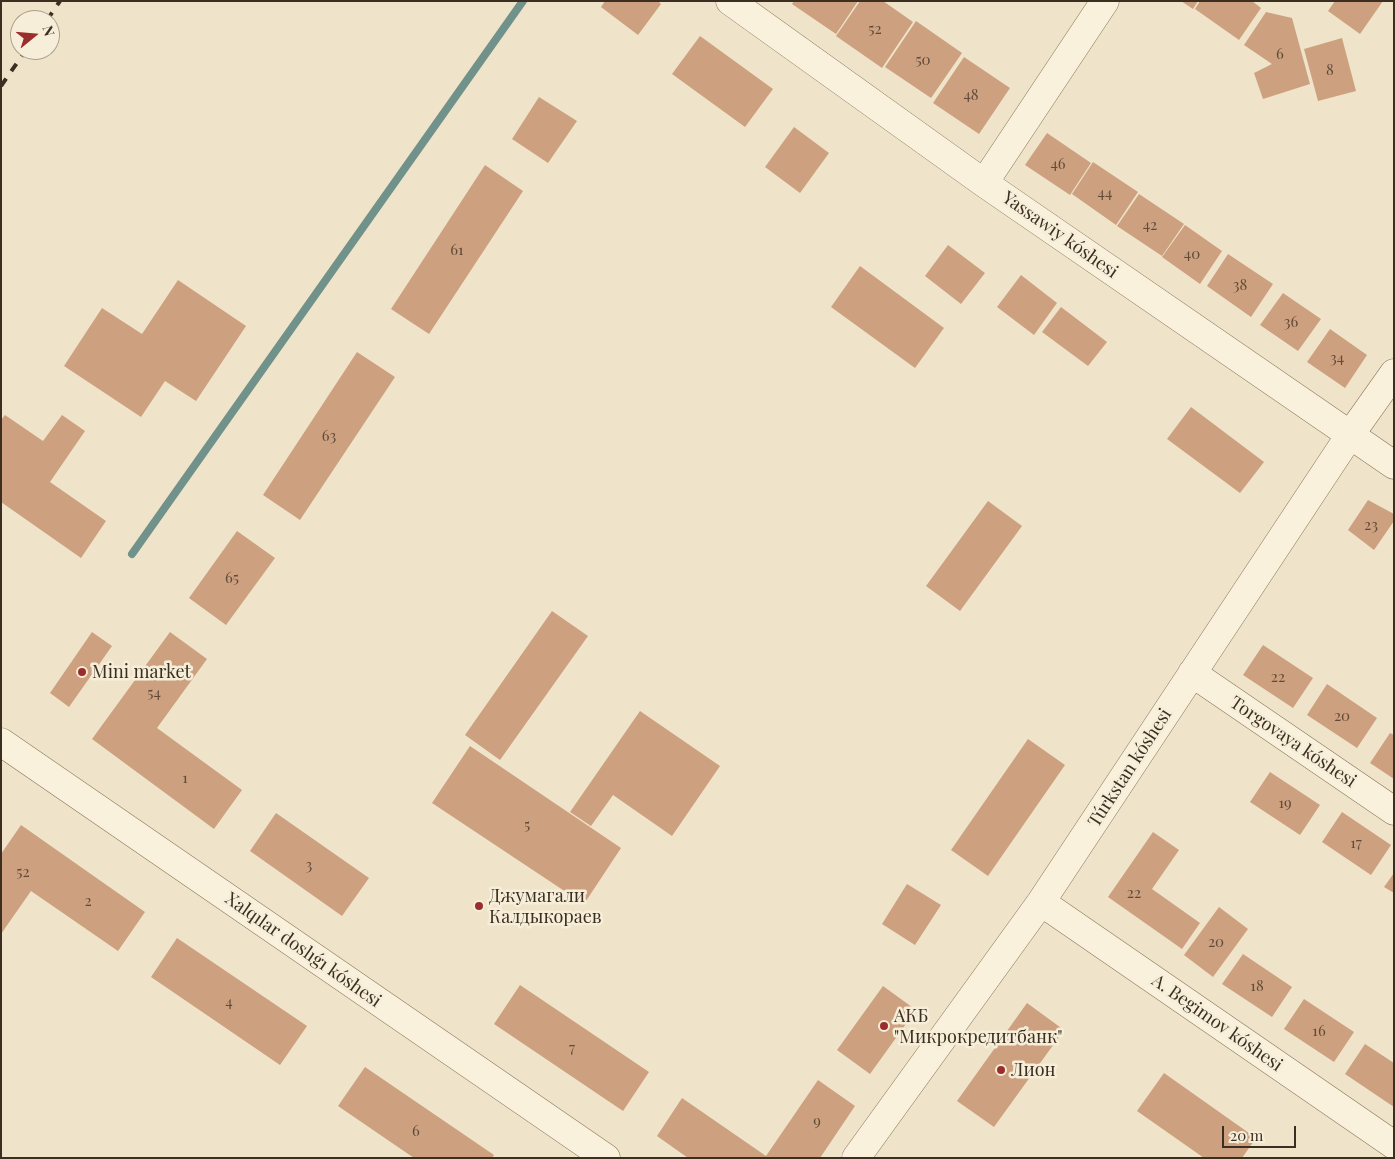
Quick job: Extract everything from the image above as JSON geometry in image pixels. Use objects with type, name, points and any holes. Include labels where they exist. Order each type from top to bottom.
[{"type":"street","name":"Yassawiy kóshesi","points":[[730,1],[984,183],[1394,465]]},
{"type":"street","points":[[984,183],[1105,1]]},
{"type":"street","name":"Túrkstan kóshesi","points":[[856,1158],[1041,902],[1350,435],[1394,373]]},
{"type":"street","name":"Torgovaya kóshesi","points":[[1192,673],[1394,811]]},
{"type":"street","name":"Xalqılar doslıǵı kóshesi","points":[[1,742],[606,1158]]},
{"type":"street","name":"A. Begimov kóshesi","points":[[1041,902],[1394,1145]]},
{"type":"building","points":[[605,1],[658,1],[661,4],[638,35],[601,7]]},
{"type":"building","points":[[794,1],[858,1],[836,34],[792,4]]},
{"type":"building","points":[[860,1],[883,1],[913,22],[882,68],[836,36]]},
{"type":"building","points":[[1181,1],[1198,1],[1193,9]]},
{"type":"building","points":[[1200,1],[1252,1],[1261,8],[1239,40],[1195,9]]},
{"type":"building","points":[[1335,1],[1383,1],[1360,34],[1328,11]]},
{"type":"building","points":[[1266,12],[1292,18],[1310,84],[1263,99],[1254,73],[1272,64],[1244,45]]},
{"type":"building","points":[[916,21],[962,53],[931,98],[885,67]]},
{"type":"building","points":[[700,36],[773,89],[745,127],[672,74]]},
{"type":"building","points":[[1342,38],[1356,91],[1318,101],[1304,49]]},
{"type":"building","points":[[964,57],[1010,88],[979,134],[933,103]]},
{"type":"building","points":[[539,97],[577,121],[548,163],[512,139]]},
{"type":"building","points":[[794,127],[829,153],[800,193],[765,167]]},
{"type":"building","points":[[1047,133],[1091,163],[1070,195],[1025,165]]},
{"type":"building","points":[[1093,162],[1138,192],[1116,225],[1072,194]]},
{"type":"building","points":[[485,165],[523,191],[429,334],[391,309]]},
{"type":"building","points":[[1139,194],[1184,224],[1162,256],[1117,226]]},
{"type":"building","points":[[1185,225],[1222,251],[1200,284],[1162,257]]},
{"type":"building","points":[[948,245],[985,273],[961,304],[925,276]]},
{"type":"building","points":[[1228,254],[1273,284],[1251,317],[1207,286]]},
{"type":"building","points":[[860,266],[944,328],[915,368],[831,307]]},
{"type":"building","points":[[1021,275],[1057,303],[1034,335],[997,307]]},
{"type":"building","points":[[178,280],[246,326],[196,401],[165,381],[141,417],[64,366],[102,308],[142,334]]},
{"type":"building","points":[[1283,293],[1321,319],[1298,351],[1260,325]]},
{"type":"building","points":[[1061,307],[1107,342],[1088,366],[1042,332]]},
{"type":"building","points":[[1330,329],[1367,355],[1345,388],[1307,362]]},
{"type":"building","points":[[357,352],[395,377],[300,520],[263,495]]},
{"type":"building","points":[[1191,407],[1264,462],[1240,493],[1167,439]]},
{"type":"building","points":[[5,415],[43,441],[62,415],[85,431],[50,482],[106,521],[81,558],[1,502],[1,420]]},
{"type":"building","points":[[1368,500],[1394,514],[1394,521],[1374,550],[1348,530]]},
{"type":"building","points":[[988,501],[1022,526],[960,611],[926,586]]},
{"type":"building","points":[[237,531],[275,558],[226,625],[189,598]]},
{"type":"building","points":[[552,611],[588,636],[500,760],[465,735]]},
{"type":"building","points":[[92,632],[112,646],[69,707],[50,693]]},
{"type":"building","points":[[170,632],[207,659],[157,728],[242,790],[214,829],[92,739]]},
{"type":"building","points":[[1263,645],[1313,678],[1293,708],[1243,675]]},
{"type":"building","points":[[1327,684],[1377,718],[1357,748],[1307,715]]},
{"type":"building","points":[[640,711],[720,766],[672,836],[613,795],[591,826],[570,812]]},
{"type":"building","points":[[1390,733],[1394,735],[1394,779],[1370,763]]},
{"type":"building","points":[[1028,739],[1065,765],[988,876],[951,850]]},
{"type":"building","points":[[470,746],[621,848],[584,904],[432,803]]},
{"type":"building","points":[[1270,772],[1320,805],[1300,835],[1250,802]]},
{"type":"building","points":[[1342,812],[1391,845],[1371,875],[1322,842]]},
{"type":"building","points":[[276,813],[369,878],[342,916],[250,851]]},
{"type":"building","points":[[21,825],[145,912],[118,951],[31,891],[1,934],[1,854]]},
{"type":"building","points":[[1153,832],[1179,850],[1152,889],[1200,923],[1182,949],[1108,897]]},
{"type":"building","points":[[1394,873],[1394,893],[1384,887]]},
{"type":"building","points":[[907,884],[941,905],[915,945],[882,924]]},
{"type":"building","points":[[1219,907],[1248,929],[1213,977],[1184,955]]},
{"type":"building","points":[[177,938],[307,1026],[280,1065],[151,977]]},
{"type":"building","points":[[1243,954],[1292,987],[1272,1017],[1222,984]]},
{"type":"building","points":[[520,985],[649,1072],[623,1111],[494,1024]]},
{"type":"building","points":[[883,986],[916,1010],[870,1074],[837,1050]]},
{"type":"building","points":[[1304,999],[1354,1032],[1334,1062],[1284,1029]]},
{"type":"building","points":[[1027,1003],[1064,1030],[994,1127],[957,1101]]},
{"type":"building","points":[[1365,1044],[1394,1063],[1394,1107],[1345,1074]]},
{"type":"building","points":[[365,1067],[494,1155],[492,1158],[414,1158],[338,1106]]},
{"type":"building","points":[[1164,1073],[1256,1138],[1242,1158],[1204,1158],[1137,1111]]},
{"type":"building","points":[[818,1080],[855,1106],[820,1158],[688,1158],[657,1136],[682,1098],[766,1156]]},
{"type":"waterway","points":[[132,554],[523,1]]},
{"type":"railway","points":[[54,10],[60,1]]},
{"type":"railway","points":[[1,86],[19,60]]},
{"type":"place","name":"Mini market","points":[[82,672]]},
{"type":"place","name":"Джумагали Калдыкораев","points":[[479,906]]},
{"type":"place","name":"АКБ \"Микрокредитбанк\"","points":[[884,1026]]},
{"type":"place","name":"Лион","points":[[1001,1070]]}]
